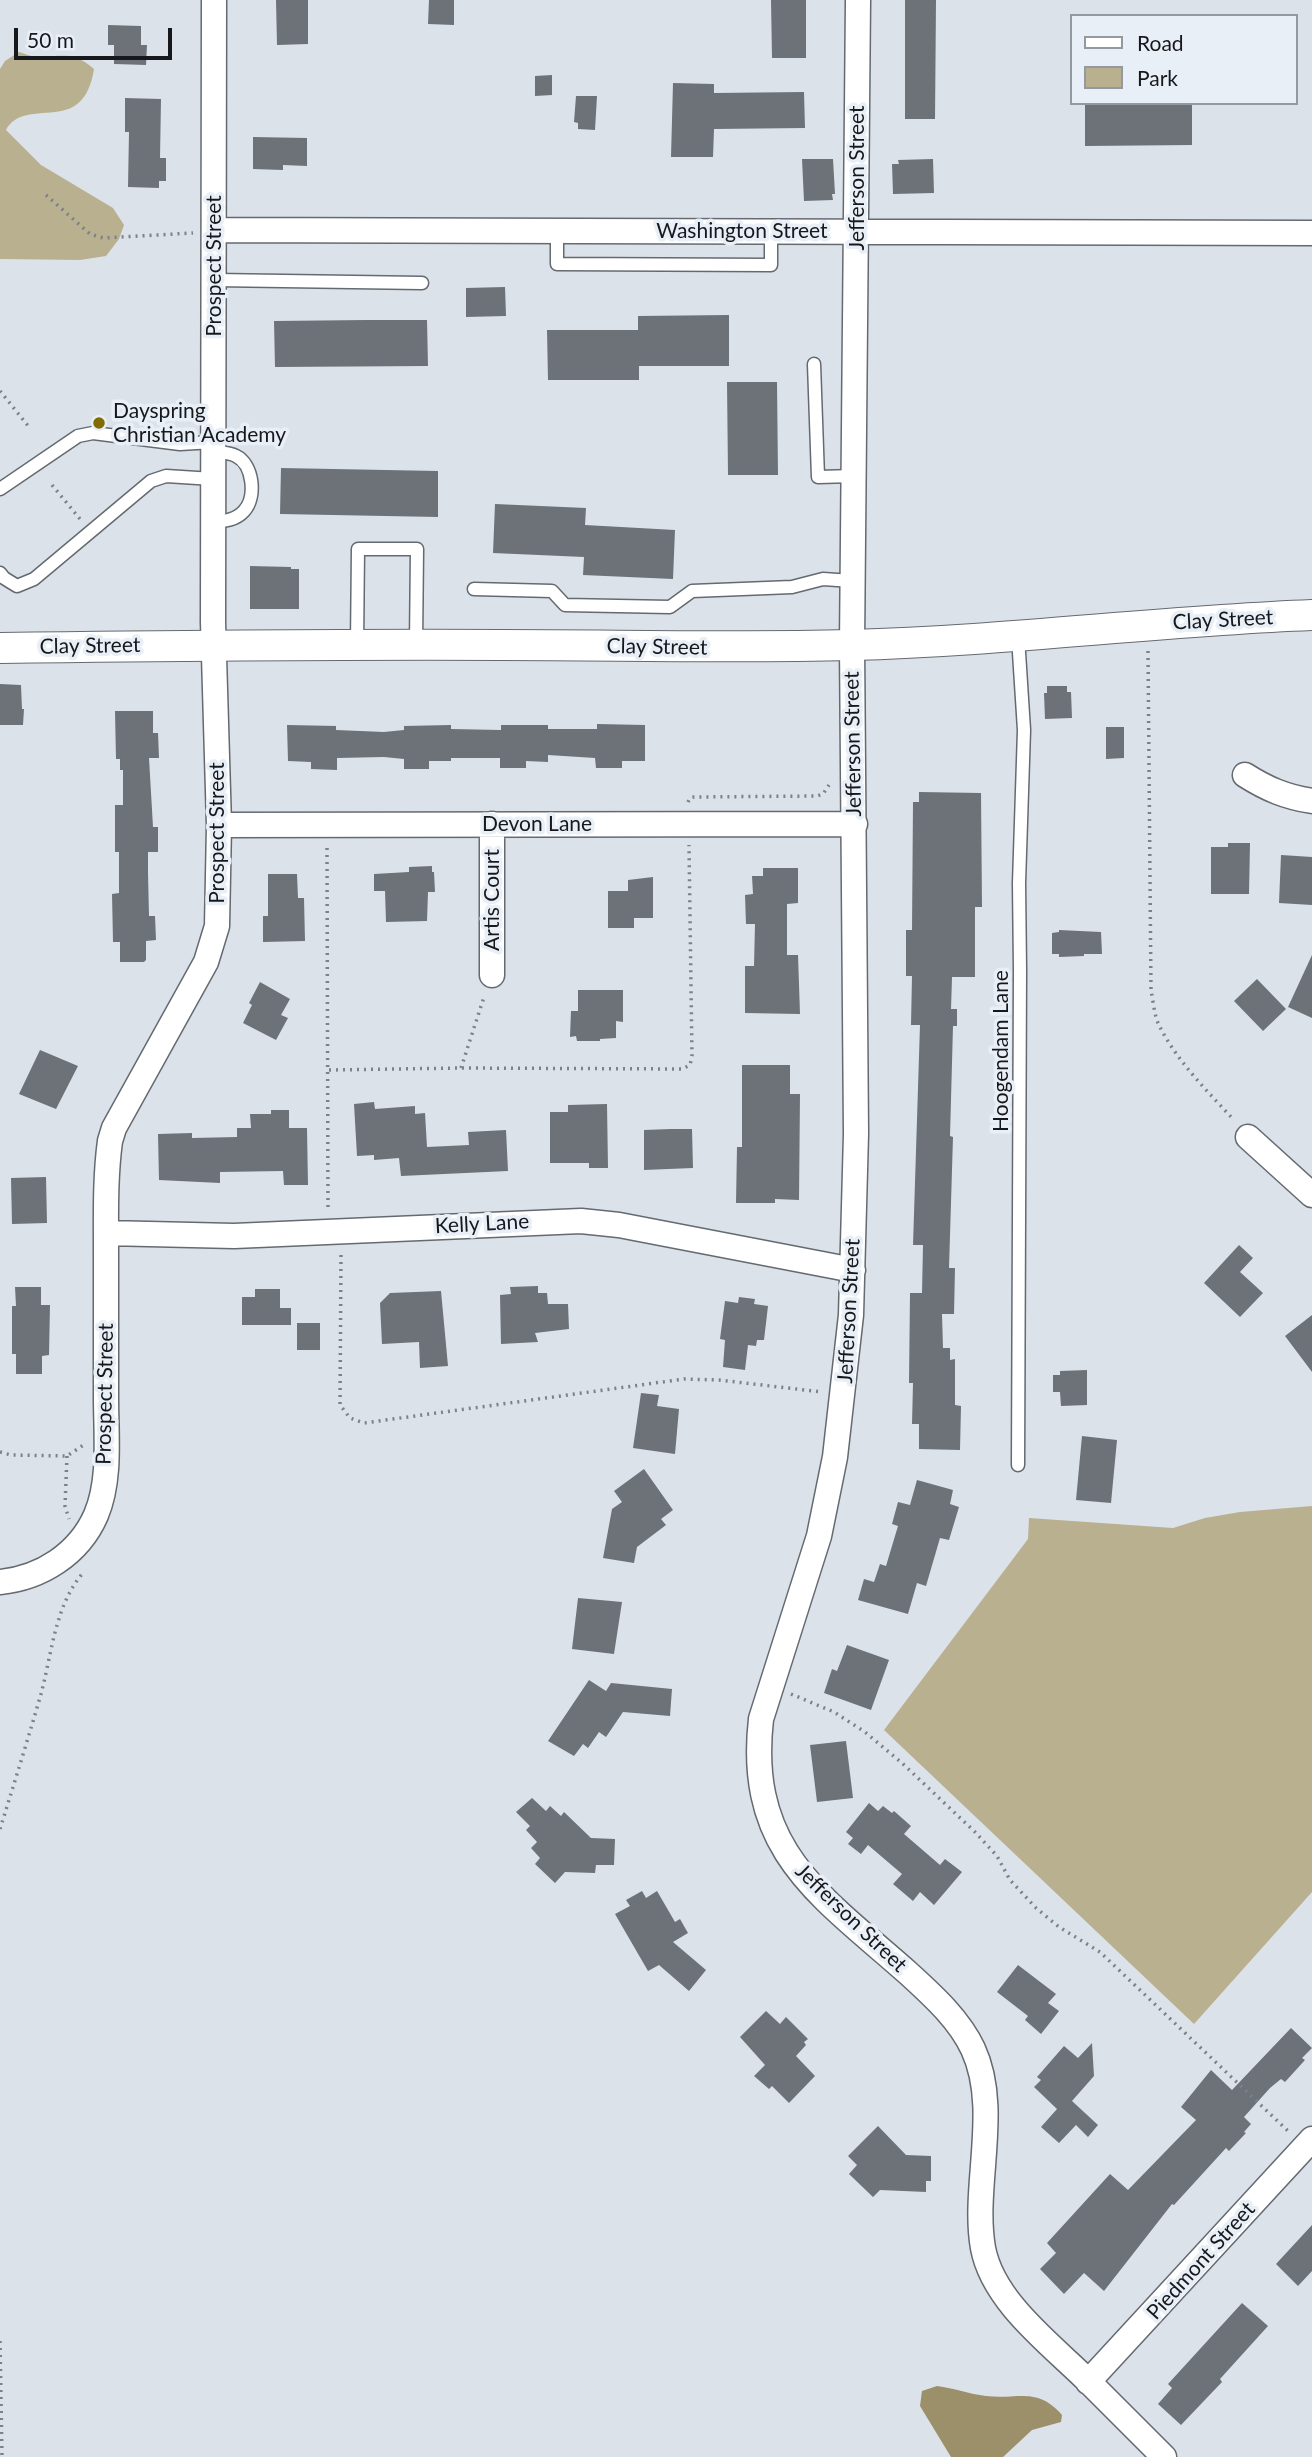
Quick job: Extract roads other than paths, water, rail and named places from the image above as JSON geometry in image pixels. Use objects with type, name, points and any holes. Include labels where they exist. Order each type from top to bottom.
[{"type":"street","name":"Prospect Street","points":[[0,1582],[23,1579],[60,1560],[86,1533],[101,1500],[106,1437],[107,1157],[114,1128],[206,962],[213,945],[219,903],[213,645],[214,280],[206,232],[214,0]]},
{"type":"street","name":"Jefferson Street","points":[[858,0],[852,582],[856,1134],[853,1270],[844,1395],[835,1457],[818,1535],[761,1719],[758,1748],[761,1787],[770,1823],[788,1858],[812,1886],[926,1989],[956,2021],[973,2049],[982,2077],[985,2105],[983,2247],[992,2276],[1005,2297],[1164,2457]]},
{"type":"street","name":"Washington Street","points":[[206,232],[1312,233]]},
{"type":"street","name":"Clay Street","points":[[0,648],[213,645],[711,648],[852,645],[1018,637],[1148,624],[1312,615]]},
{"type":"street","points":[[1245,775],[1269,791],[1312,801]]},
{"type":"street","name":"Artis Court","points":[[492,824],[492,975]]},
{"type":"street","name":"Devon Lane","points":[[219,825],[855,824]]},
{"type":"street","points":[[1248,1137],[1312,1195]]},
{"type":"street","name":"Kelly Lane","points":[[106,1233],[234,1236],[580,1221],[619,1225],[853,1270]]},
{"type":"street","name":"Piedmont Street","points":[[1088,2382],[1309,2143]]},
{"type":"lane","points":[[557,231],[557,264],[771,265],[771,231]]},
{"type":"lane","points":[[214,280],[422,283]]},
{"type":"lane","points":[[814,363],[818,477],[854,476]]},
{"type":"lane","points":[[0,489],[78,436],[93,433],[214,447],[244,461],[251,475],[250,499],[246,509],[230,520],[213,522]]},
{"type":"lane","points":[[0,573],[17,586],[34,579],[151,481],[166,476],[213,479]]},
{"type":"lane","points":[[357,645],[358,548],[417,549],[416,645]]},
{"type":"lane","points":[[474,589],[552,591],[565,605],[670,607],[692,591],[792,587],[823,579],[852,582]]},
{"type":"lane","name":"Hoogendam Lane","points":[[1018,637],[1024,730],[1018,883],[1018,1465]]},
{"type":"place","name":"Dayspring Christian Academy","points":[[99,423]]}]
